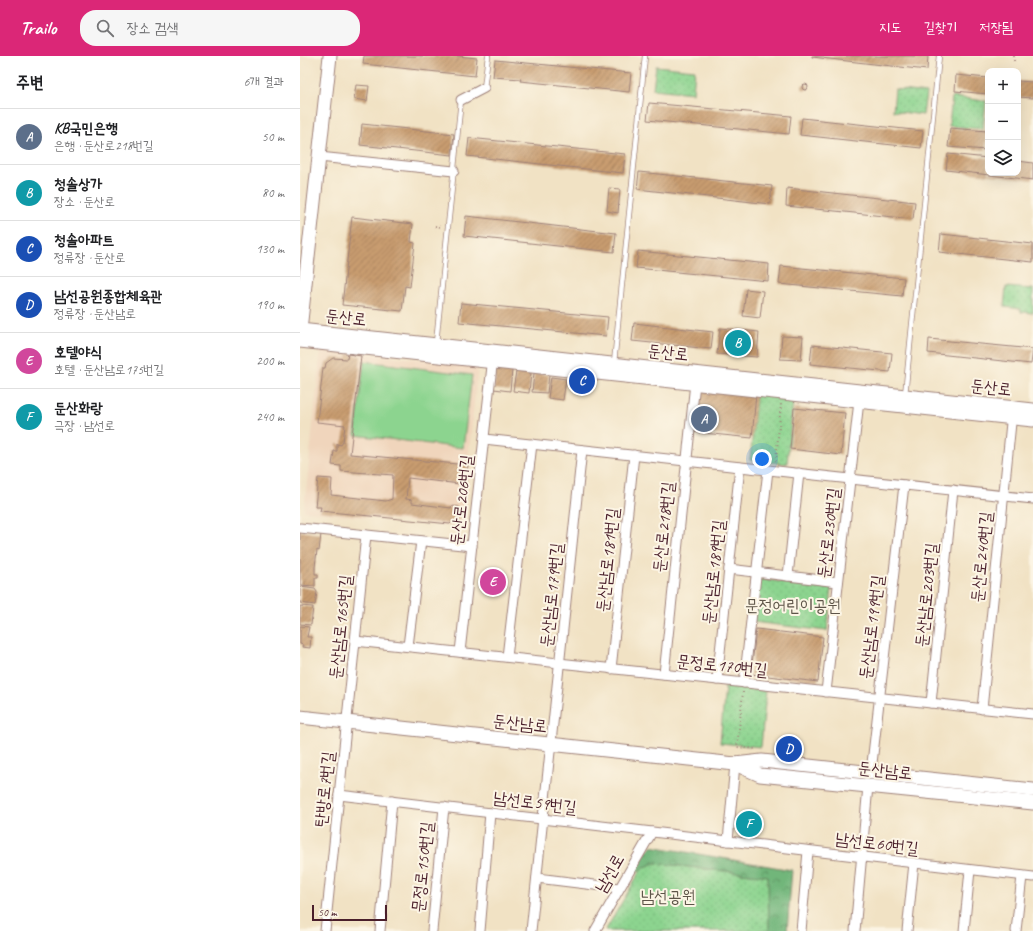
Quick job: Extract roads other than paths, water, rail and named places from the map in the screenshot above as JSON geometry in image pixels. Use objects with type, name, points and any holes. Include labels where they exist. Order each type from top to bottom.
[{"type":"main road","points":[[300,330],[330,56]]},
{"type":"main road","name":"둔산로","points":[[300,330],[435,350]]},
{"type":"main road","name":"둔산로","points":[[300,341],[435,350],[493,356],[1012,413],[1033,420]]},
{"type":"main road","name":"둔산로","points":[[613,369],[695,384],[859,401],[904,401]]},
{"type":"main road","name":"둔산로","points":[[1012,413],[1033,410]]},
{"type":"main road","name":"둔산남로","points":[[300,717],[735,764],[762,761],[1033,790]]},
{"type":"main road","name":"둔산남로","points":[[735,764],[760,775],[1033,803]]},
{"type":"street","points":[[461,100],[484,88]]},
{"type":"street","points":[[319,157],[454,171]]},
{"type":"street","name":"둔산로206번길","points":[[460,652],[493,356]]},
{"type":"street","name":"둔산로218번길","points":[[664,674],[695,384]]},
{"type":"street","name":"둔산로230번길","points":[[826,692],[859,401]]},
{"type":"street","name":"둔산로240번길","points":[[982,709],[1012,413]]},
{"type":"street","points":[[484,439],[1033,499]]},
{"type":"street","points":[[507,657],[532,444]]},
{"type":"street","name":"둔산남로179번길","points":[[531,931],[582,450]]},
{"type":"street","name":"둔산남로181번길","points":[[611,669],[634,455]]},
{"type":"street","name":"둔산남로189번길","points":[[717,680],[740,467]]},
{"type":"street","points":[[744,683],[756,573],[772,470]]},
{"type":"street","points":[[788,576],[799,473]]},
{"type":"street","name":"둔산남로199번길","points":[[871,772],[904,485]]},
{"type":"street","name":"둔산남로203번길","points":[[932,703],[953,490]]},
{"type":"street","points":[[300,528],[472,546]]},
{"type":"street","name":"둔산남로165번길","points":[[347,722],[366,535]]},
{"type":"street","points":[[408,646],[421,541]]},
{"type":"street","points":[[729,569],[838,582]]},
{"type":"street","name":"문정로170번길","points":[[355,641],[1033,714]]},
{"type":"street","name":"탄방로7번길","points":[[325,931],[347,722]]},
{"type":"street","points":[[728,841],[735,764]]},
{"type":"street","points":[[855,931],[868,786]]},
{"type":"street","name":"남선로59번길","points":[[339,794],[728,841]]},
{"type":"street","name":"문정로150번길","points":[[380,931],[392,801]]},
{"type":"street","name":"문정로150번길","points":[[432,931],[444,807]]},
{"type":"street","points":[[480,931],[490,813]]},
{"type":"street","name":"남선로","points":[[595,931],[652,832]]},
{"type":"street","name":"남선로60번길","points":[[728,841],[1033,877]]},
{"type":"street","points":[[801,931],[808,850]]},
{"type":"street","points":[[907,931],[914,863]]},
{"type":"street","points":[[964,931],[970,870]]},
{"type":"street","points":[[1016,931],[1022,876]]},
{"type":"street","points":[[537,878],[619,888]]},
{"type":"lane","points":[[484,88],[488,56]]},
{"type":"lane","points":[[613,369],[645,56]]},
{"type":"lane","points":[[904,401],[939,56]]},
{"type":"lane","points":[[435,350],[461,100]]},
{"type":"place","name":"청솔상가","points":[[738,343]]},
{"type":"place","name":"청솔아파트","points":[[582,381]]},
{"type":"place","name":"KB국민은행","points":[[704,419]]},
{"type":"place","name":"호텔야식","points":[[493,582]]},
{"type":"place","name":"남선공원종합체육관","points":[[789,749]]},
{"type":"place","name":"둔산화랑","points":[[749,824]]},
{"type":"park label","name":"문정어린이공원","points":[[793,605]]},
{"type":"park label","name":"남선공원","points":[[668,896]]}]
